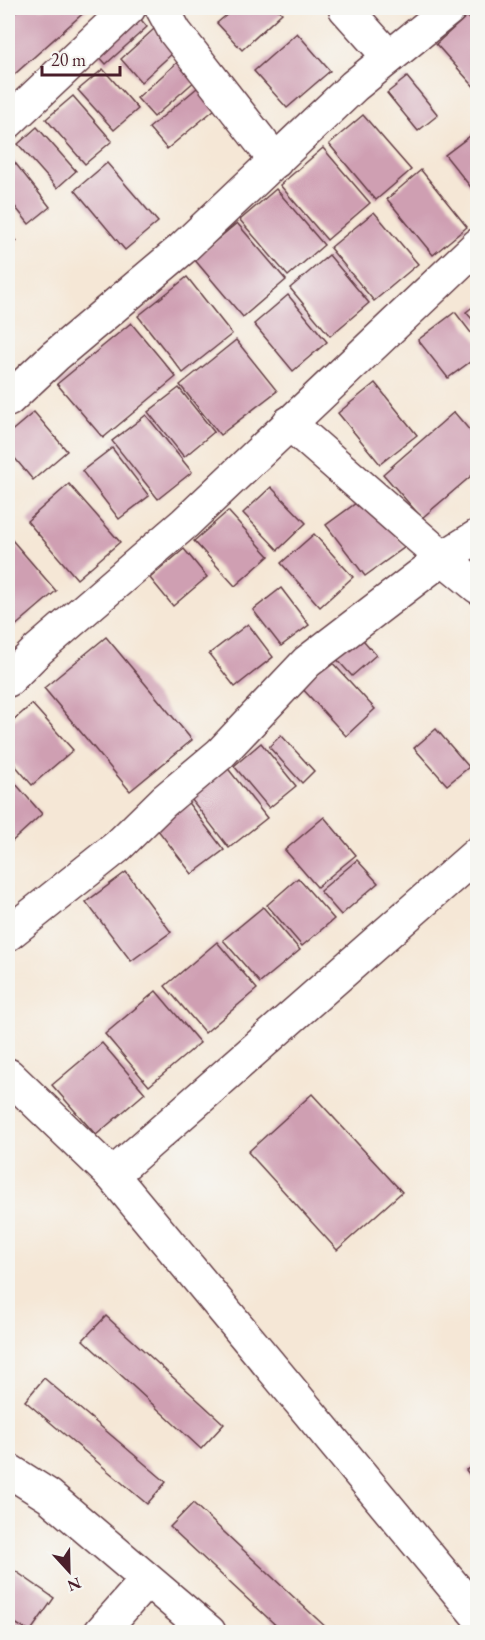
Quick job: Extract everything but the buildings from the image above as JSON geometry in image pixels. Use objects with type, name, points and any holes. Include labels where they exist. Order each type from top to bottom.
[{"type":"street","points":[[8,122],[129,8]]},
{"type":"street","points":[[162,8],[175,32],[276,160]]},
{"type":"street","points":[[345,8],[389,57]]},
{"type":"street","points":[[8,400],[55,356],[182,249],[354,86],[450,8]]},
{"type":"street","points":[[8,680],[38,650],[185,523],[477,245]]},
{"type":"street","points":[[289,423],[477,587]]},
{"type":"street","points":[[8,934],[117,848],[164,801],[219,754],[307,662],[443,558],[477,536]]},
{"type":"street","points":[[112,1175],[477,853]]},
{"type":"street","points":[[8,1075],[112,1175],[474,1606]]},
{"type":"street","points":[[8,1470],[49,1496],[208,1632]]},
{"type":"street","points":[[101,1632],[147,1581]]}]
